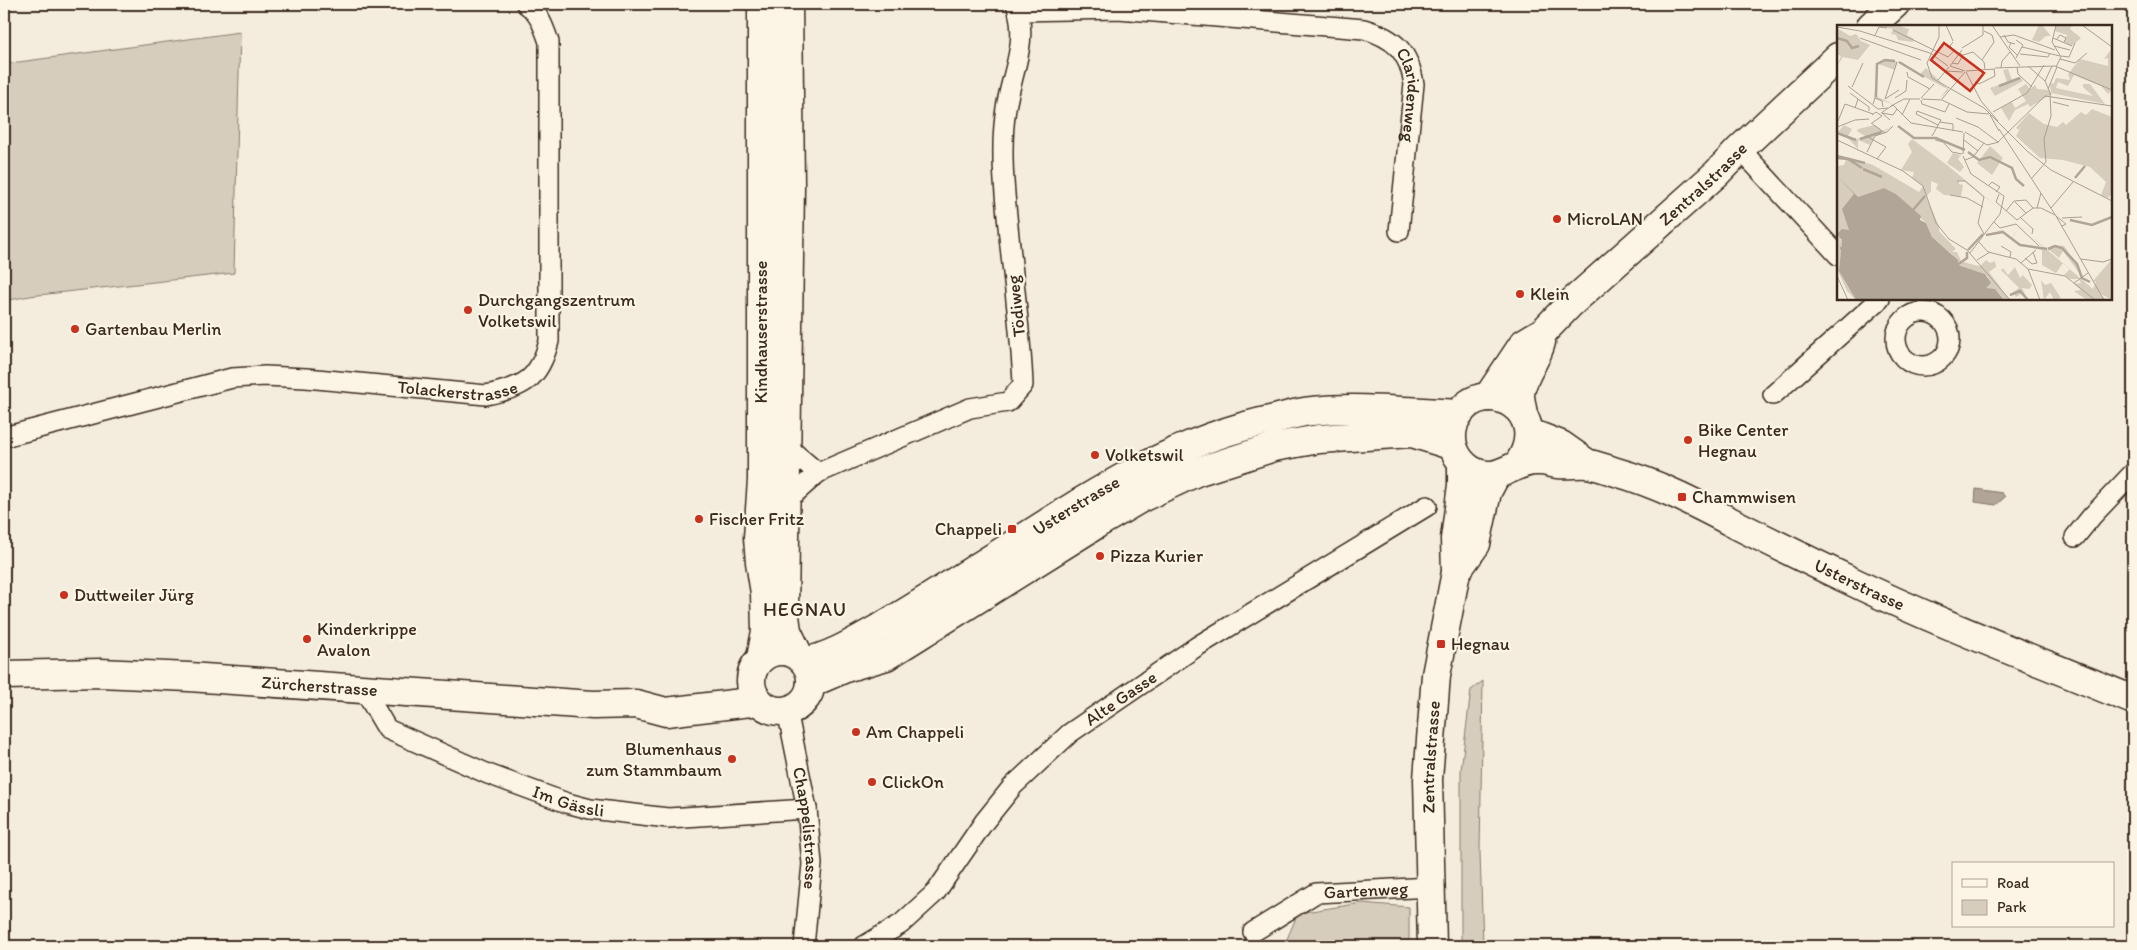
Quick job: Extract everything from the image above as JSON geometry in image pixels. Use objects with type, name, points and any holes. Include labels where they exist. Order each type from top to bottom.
[{"type":"main road","name":"Kindhauserstrasse","points":[[757,666],[766,631],[766,593],[758,538],[762,480],[762,4]]},
{"type":"main road","name":"Kindhauserstrasse","points":[[788,4],[790,186],[784,502],[785,620],[787,630],[805,667]]},
{"type":"main road","points":[[1872,25],[1895,4]]},
{"type":"main road","name":"Zentralstrasse","points":[[1488,397],[1524,343],[1544,331],[1570,304],[1717,173],[1837,58]]},
{"type":"main road","name":"Zentralstrasse","points":[[1526,424],[1520,394],[1526,375],[1539,353],[1544,331]]},
{"type":"main road","points":[[1457,454],[1452,430],[1458,414],[1469,404],[1488,397]]},
{"type":"main road","name":"Usterstrasse","points":[[1488,397],[1508,402],[1526,424],[1588,464]]},
{"type":"main road","name":"Usterstrasse","points":[[805,667],[844,649],[906,613],[1083,501],[1147,463],[1198,442],[1252,423],[1310,411],[1369,408],[1415,413],[1458,414]]},
{"type":"main road","points":[[1507,469],[1526,452],[1526,424]]},
{"type":"main road","name":"Usterstrasse","points":[[805,667],[848,667],[886,656],[1097,524],[1143,498],[1196,472],[1274,447],[1319,439],[1412,433],[1457,454],[1469,469],[1482,474],[1538,461],[1556,464],[1588,464],[1622,473],[1682,497],[1851,582],[2133,700]]},
{"type":"main road","name":"Zentralstrasse","points":[[1432,946],[1428,779],[1436,675],[1456,572],[1455,539],[1462,485],[1457,454]]},
{"type":"main road","name":"Zentralstrasse","points":[[1456,572],[1476,544],[1487,492],[1507,469]]},
{"type":"main road","points":[[780,650],[790,652],[805,667],[809,692],[804,701],[787,710],[772,709],[759,701],[754,693],[752,684],[757,666],[770,653],[780,650]]},
{"type":"main road","name":"Zürcherstrasse","points":[[636,704],[664,695],[715,689],[757,666]]},
{"type":"main road","name":"Zürcherstrasse","points":[[4,675],[34,673],[141,674],[593,705],[636,704],[666,712],[759,701]]},
{"type":"street","name":"Tolackerstrasse","points":[[4,437],[232,378],[265,376],[306,378],[486,395],[513,389],[537,373],[545,357],[549,341],[549,42],[539,18],[533,9],[526,4]]},
{"type":"street","name":"Claridenweg","points":[[1018,7],[1118,9],[1364,29],[1379,33],[1393,41],[1405,54],[1412,67],[1414,84],[1399,231]]},
{"type":"street","name":"Tödiweg","points":[[784,502],[818,473],[970,408],[1008,402],[1023,385],[1004,189],[1003,150],[1006,108],[1021,49],[1018,7]]},
{"type":"street","points":[[1740,149],[1837,254]]},
{"type":"street","points":[[1772,395],[1878,300]]},
{"type":"street","points":[[1880,300],[1902,322]]},
{"type":"street","points":[[1937,307],[1949,332],[1950,343],[1947,352],[1932,365],[1910,364],[1898,350],[1895,339],[1897,330],[1902,322],[1916,313],[1926,312],[1937,307]]},
{"type":"street","points":[[785,446],[818,473]]},
{"type":"street","points":[[2075,538],[2092,516],[2133,474]]},
{"type":"street","name":"Alte Gasse","points":[[864,946],[901,924],[936,892],[984,822],[1013,786],[1070,733],[1196,647],[1427,506]]},
{"type":"street","name":"Im Gässli","points":[[364,690],[386,729],[488,774],[567,803],[615,813],[668,818],[807,809]]},
{"type":"street","name":"Chappelistrasse","points":[[787,710],[807,809],[812,872],[804,946]]},
{"type":"street","name":"Gartenweg","points":[[1253,932],[1316,893],[1431,887]]},
{"type":"green space","points":[[240,32],[234,273],[30,296],[4,301],[4,64]]},
{"type":"green space","points":[[1483,681],[1480,852],[1483,946],[1461,946],[1461,770],[1471,690]]},
{"type":"green space","points":[[1362,903],[1409,907],[1409,946],[1284,946],[1298,913]]},
{"type":"shaded area","points":[[1976,489],[2002,493],[2005,497],[1996,505],[1975,502]]},
{"type":"place","name":"MicroLAN","points":[[1557,219]]},
{"type":"place","name":"Klein","points":[[1520,294]]},
{"type":"place","name":"Durchgangszentrum Volketswil","points":[[468,310]]},
{"type":"place","name":"Gartenbau Merlin","points":[[75,329]]},
{"type":"place","name":"Bike Center Hegnau","points":[[1688,440]]},
{"type":"place","name":"Volketswil","points":[[1095,455]]},
{"type":"place","name":"Chammwisen","points":[[1682,497]]},
{"type":"place","name":"Fischer Fritz","points":[[699,519]]},
{"type":"place","name":"Chappeli","points":[[1012,529]]},
{"type":"place","name":"Pizza Kurier","points":[[1100,556]]},
{"type":"place","name":"Duttweiler Jürg","points":[[64,595]]},
{"type":"place","name":"Kinderkrippe Avalon","points":[[307,639]]},
{"type":"place","name":"Hegnau","points":[[1441,644]]},
{"type":"place","name":"Am Chappeli","points":[[856,732]]},
{"type":"place","name":"Blumenhaus zum Stammbaum","points":[[732,759]]},
{"type":"place","name":"ClickOn","points":[[872,782]]},
{"type":"district","name":"HEGNAU","points":[[805,609]]}]
